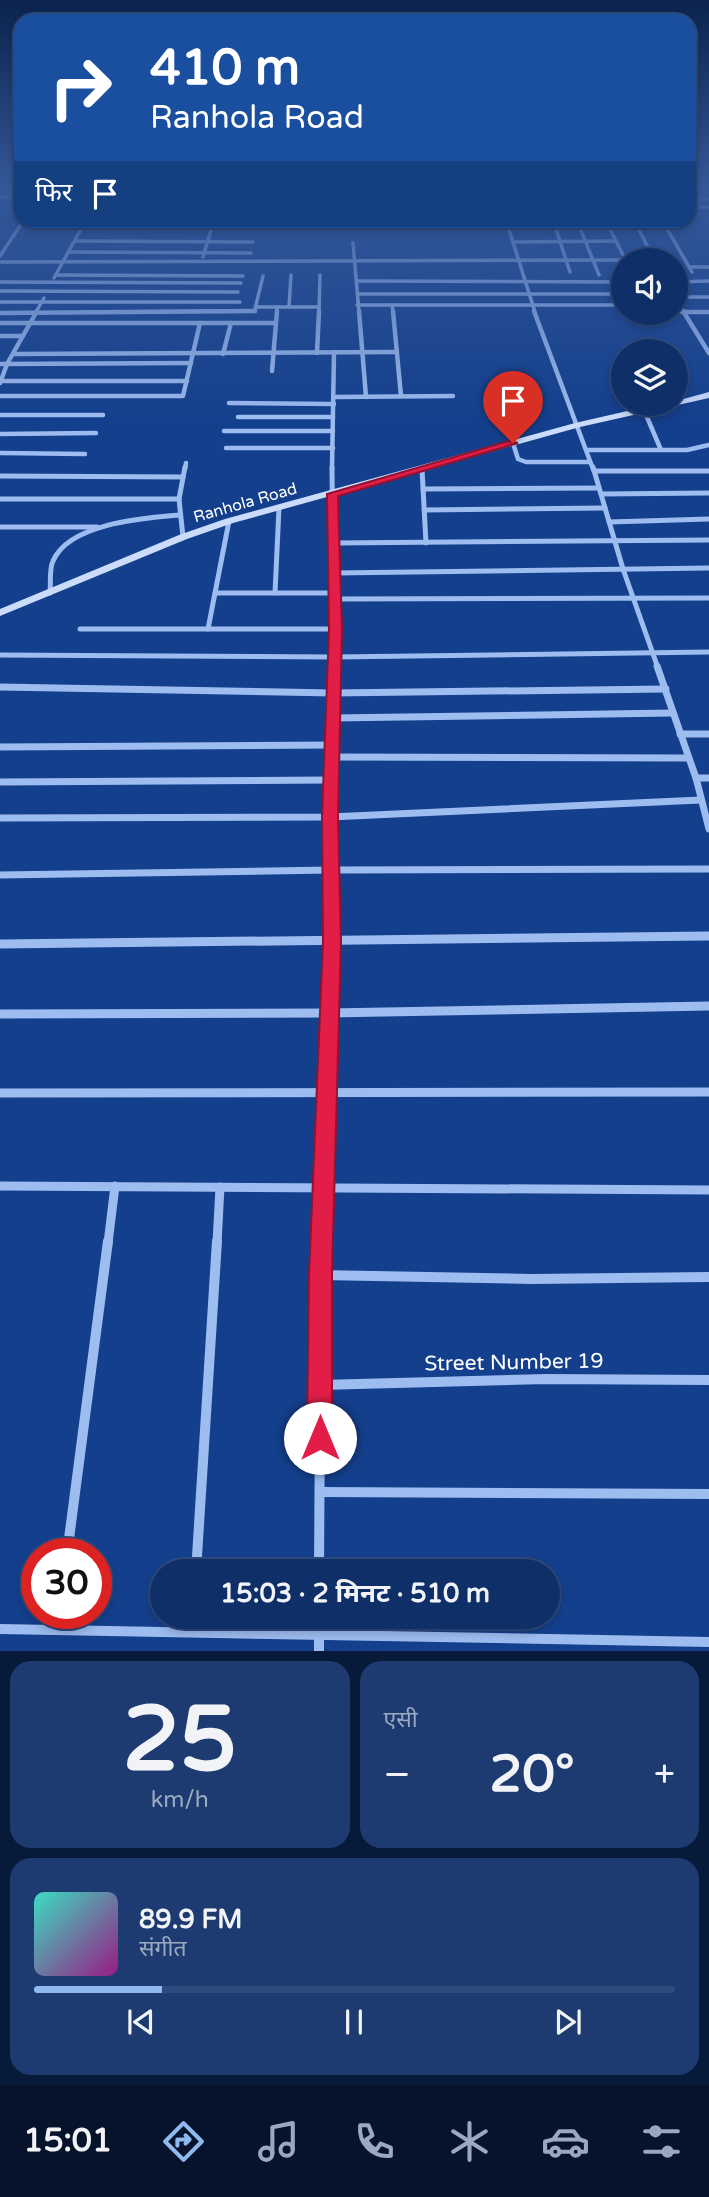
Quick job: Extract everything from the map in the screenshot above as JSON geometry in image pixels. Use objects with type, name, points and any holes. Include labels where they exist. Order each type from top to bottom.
[{"type":"street","points":[[61,265],[0,381],[187,382]]},
{"type":"street","points":[[355,265],[366,397]]},
{"type":"street","points":[[519,265],[594,471],[623,569],[696,778],[709,829]]},
{"type":"street","points":[[568,265],[570,272]]},
{"type":"street","points":[[595,265],[599,275]]},
{"type":"street","points":[[689,267],[709,267]]},
{"type":"street","points":[[689,267],[692,272]]},
{"type":"street","points":[[56,275],[243,276]]},
{"type":"street","points":[[289,307],[291,275]]},
{"type":"street","points":[[317,353],[320,275]]},
{"type":"street","points":[[253,323],[263,276]]},
{"type":"street","points":[[357,281],[611,282]]},
{"type":"street","points":[[688,282],[709,281]]},
{"type":"street","points":[[0,282],[241,283]]},
{"type":"street","points":[[0,291],[238,292]]},
{"type":"street","points":[[358,294],[611,294]]},
{"type":"street","points":[[688,298],[709,297]]},
{"type":"street","points":[[0,302],[240,302]]},
{"type":"street","points":[[357,305],[611,305]]},
{"type":"street","points":[[392,305],[401,397]]},
{"type":"street","points":[[272,371],[277,307]]},
{"type":"street","points":[[0,313],[318,307]]},
{"type":"street","points":[[688,312],[709,312]]},
{"type":"street","points":[[688,321],[709,353]]},
{"type":"street","points":[[0,323],[275,323]]},
{"type":"street","points":[[0,396],[183,396],[200,323]]},
{"type":"street","points":[[223,354],[231,323]]},
{"type":"street","points":[[0,336],[23,336]]},
{"type":"street","points":[[319,1559],[320,1275],[332,941],[330,817],[335,657],[332,494],[334,352]]},
{"type":"street","points":[[12,354],[397,352]]},
{"type":"street","points":[[0,364],[191,363]]},
{"type":"street","points":[[334,397],[453,396]]},
{"type":"street","points":[[688,400],[709,396]]},
{"type":"street","points":[[229,403],[334,404]]},
{"type":"street","points":[[0,415],[103,415]]},
{"type":"street","name":"Ranhola Road","points":[[0,613],[183,537],[229,521],[618,416]]},
{"type":"street","points":[[647,416],[662,450]]},
{"type":"street","points":[[238,417],[333,417]]},
{"type":"street","points":[[224,431],[333,431]]},
{"type":"street","points":[[0,434],[96,433]]},
{"type":"street","points":[[513,443],[521,461],[590,462]]},
{"type":"street","points":[[586,450],[687,450],[709,445]]},
{"type":"street","points":[[226,448],[332,448]]},
{"type":"street","points":[[0,453],[85,454]]},
{"type":"street","points":[[183,537],[179,499],[186,463]]},
{"type":"street","points":[[422,469],[426,543]]},
{"type":"street","points":[[594,471],[709,471]]},
{"type":"street","points":[[0,476],[183,477]]},
{"type":"street","points":[[423,489],[709,493]]},
{"type":"street","points":[[0,499],[179,499]]},
{"type":"street","points":[[275,593],[279,508]]},
{"type":"street","points":[[424,510],[605,509]]},
{"type":"street","points":[[50,593],[55,554],[63,546],[100,527],[125,520],[180,515]]},
{"type":"street","points":[[608,522],[709,519]]},
{"type":"street","points":[[208,629],[229,521]]},
{"type":"street","points":[[0,527],[100,527]]},
{"type":"street","points":[[334,544],[709,540]]},
{"type":"street","points":[[334,573],[709,568]]},
{"type":"street","points":[[215,593],[709,598]]},
{"type":"street","points":[[80,629],[335,629]]},
{"type":"street","points":[[0,655],[335,657],[709,652]]},
{"type":"street","points":[[1,689],[333,693],[666,689]]},
{"type":"street","points":[[333,718],[673,713]]},
{"type":"street","points":[[680,734],[709,734]]},
{"type":"street","points":[[0,747],[334,744]]},
{"type":"street","points":[[333,757],[688,758]]},
{"type":"street","points":[[696,778],[709,778]]},
{"type":"street","points":[[0,782],[332,780]]},
{"type":"street","points":[[0,818],[330,817],[701,800]]},
{"type":"street","points":[[0,875],[332,870],[709,869]]},
{"type":"street","points":[[0,944],[709,936]]},
{"type":"street","points":[[0,1014],[329,1013],[709,1006]]},
{"type":"street","points":[[0,1093],[709,1092]]},
{"type":"street","points":[[0,1197],[1,1186],[709,1190]]},
{"type":"street","points":[[69,1538],[115,1186]]},
{"type":"street","points":[[197,1559],[220,1187]]},
{"type":"street","points":[[320,1275],[532,1279],[709,1277]]},
{"type":"street","name":"Street Number 19","points":[[320,1385],[546,1379],[709,1380]]},
{"type":"street","points":[[320,1492],[709,1493]]},
{"type":"street","points":[[0,1629],[21,1629]]},
{"type":"street","points":[[57,1629],[709,1642]]},
{"type":"street","points":[[319,1629],[319,1651]]},
{"type":"route","points":[[320,1438],[320,1275],[332,941],[330,817],[335,657],[332,494],[513,443]]}]
